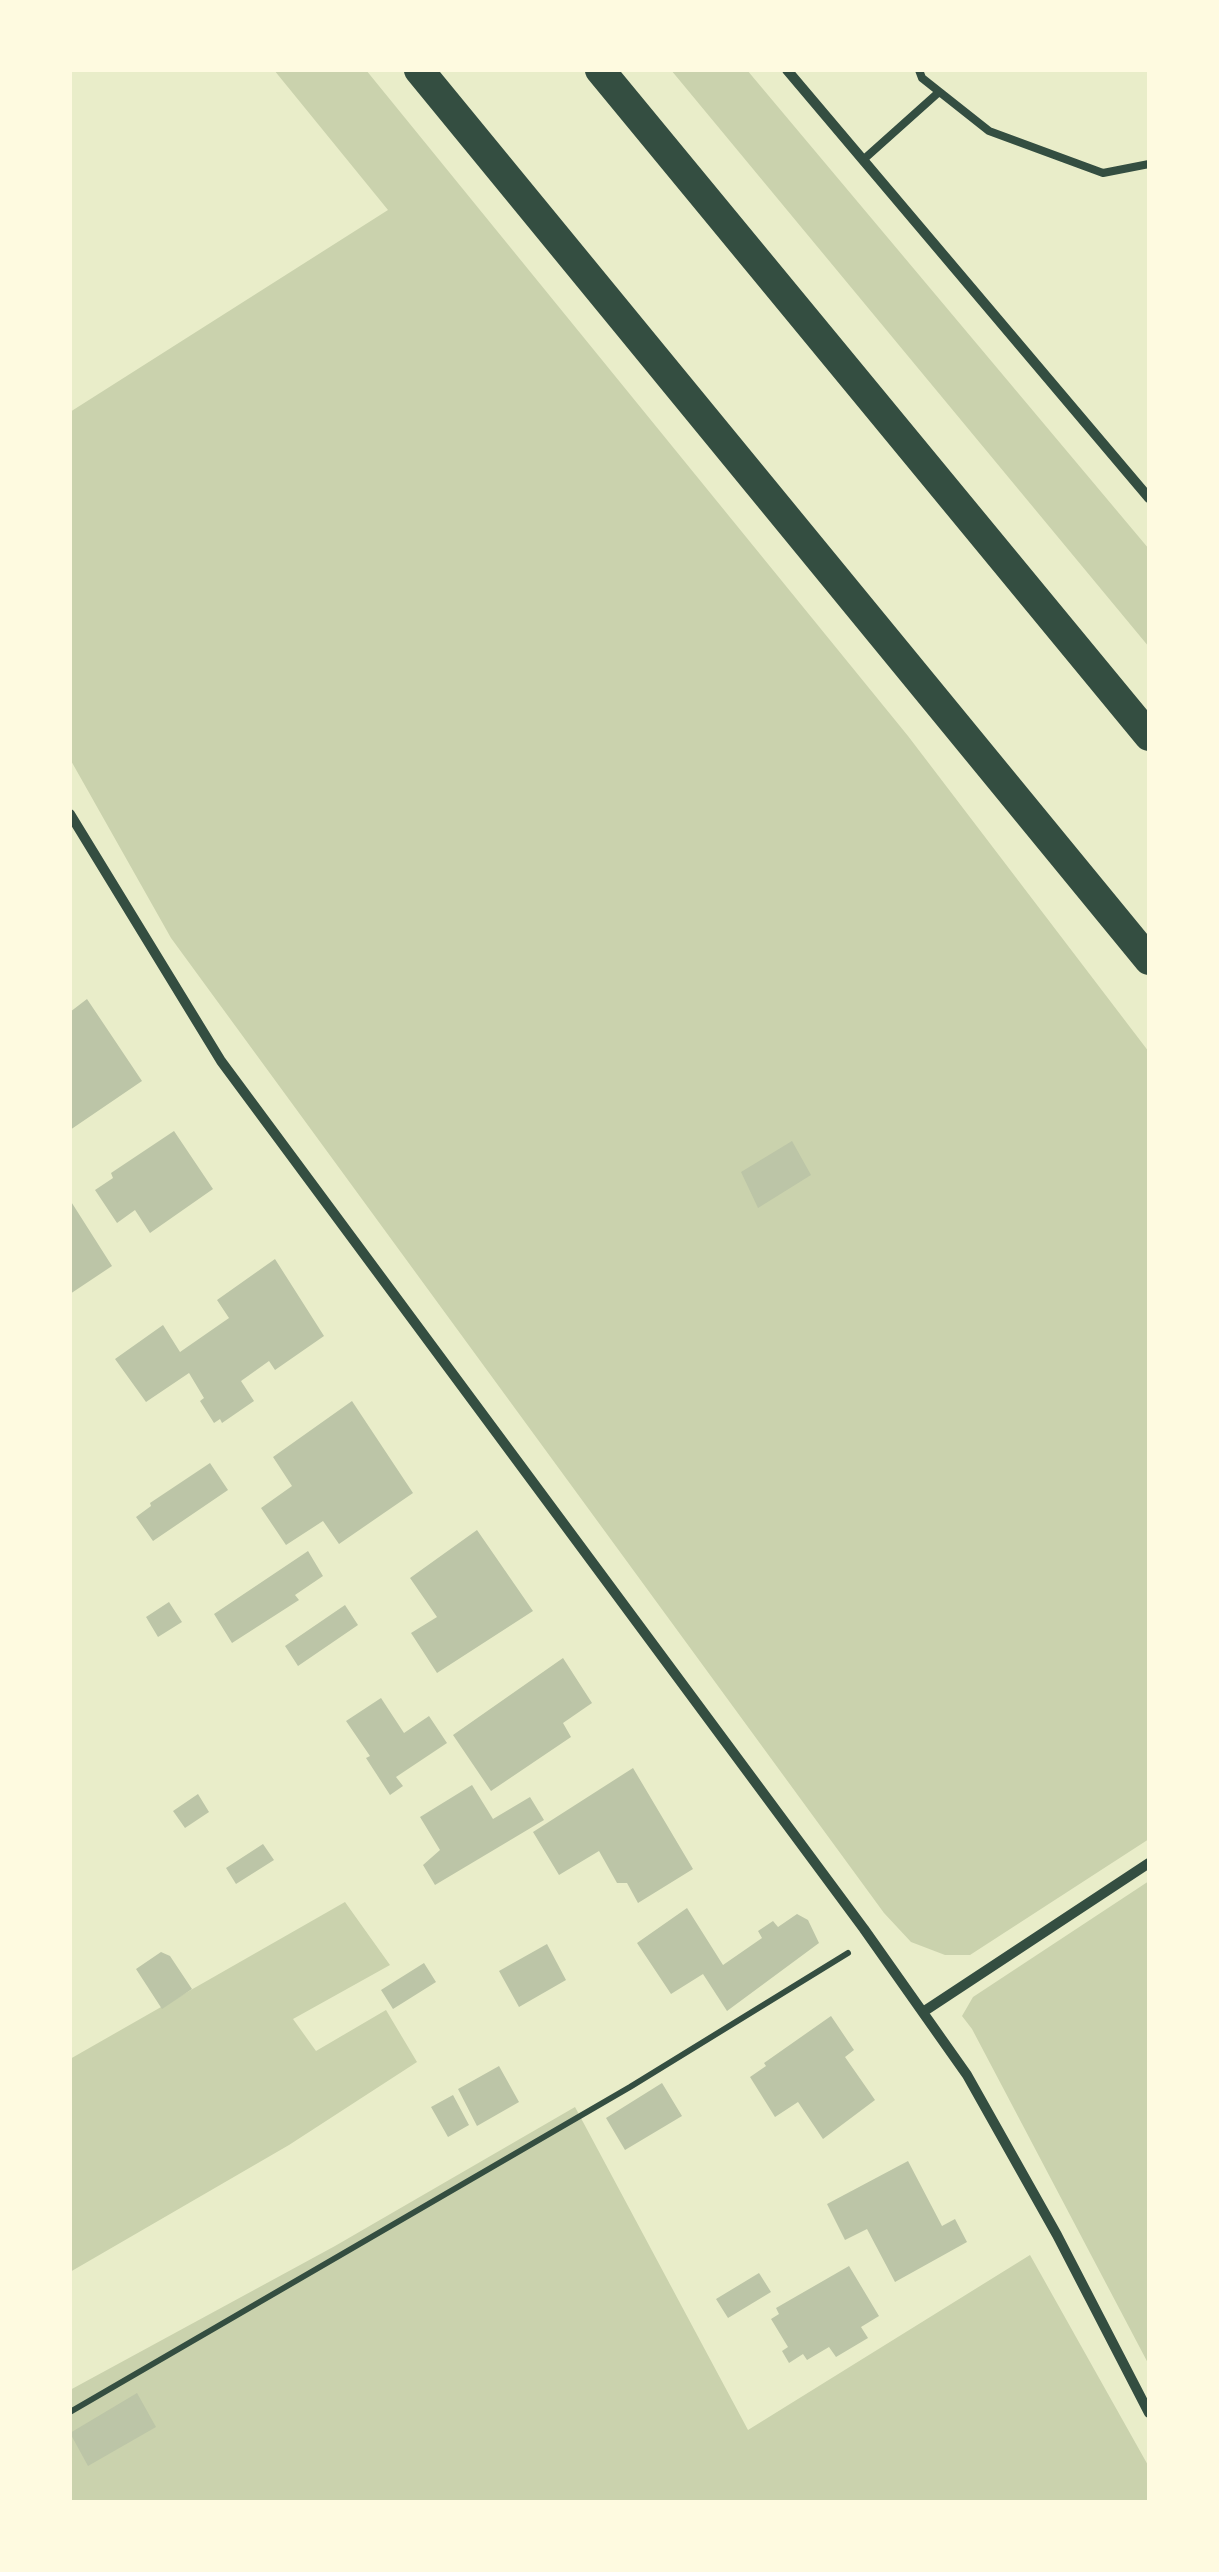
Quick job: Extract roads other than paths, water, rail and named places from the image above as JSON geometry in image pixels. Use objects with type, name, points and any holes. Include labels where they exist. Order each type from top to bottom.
[{"type":"highway","points":[[419,70],[1149,960]]},
{"type":"highway","points":[[600,70],[1149,736]]},
{"type":"street","points":[[787,70],[1149,498]]},
{"type":"street","points":[[70,814],[221,1060],[967,2075],[1149,2413]]},
{"type":"street","points":[[923,2012],[1149,1863]]},
{"type":"lane","points":[[919,70],[922,78],[989,131],[1104,173],[1149,164]]},
{"type":"lane","points":[[863,160],[939,92]]}]
